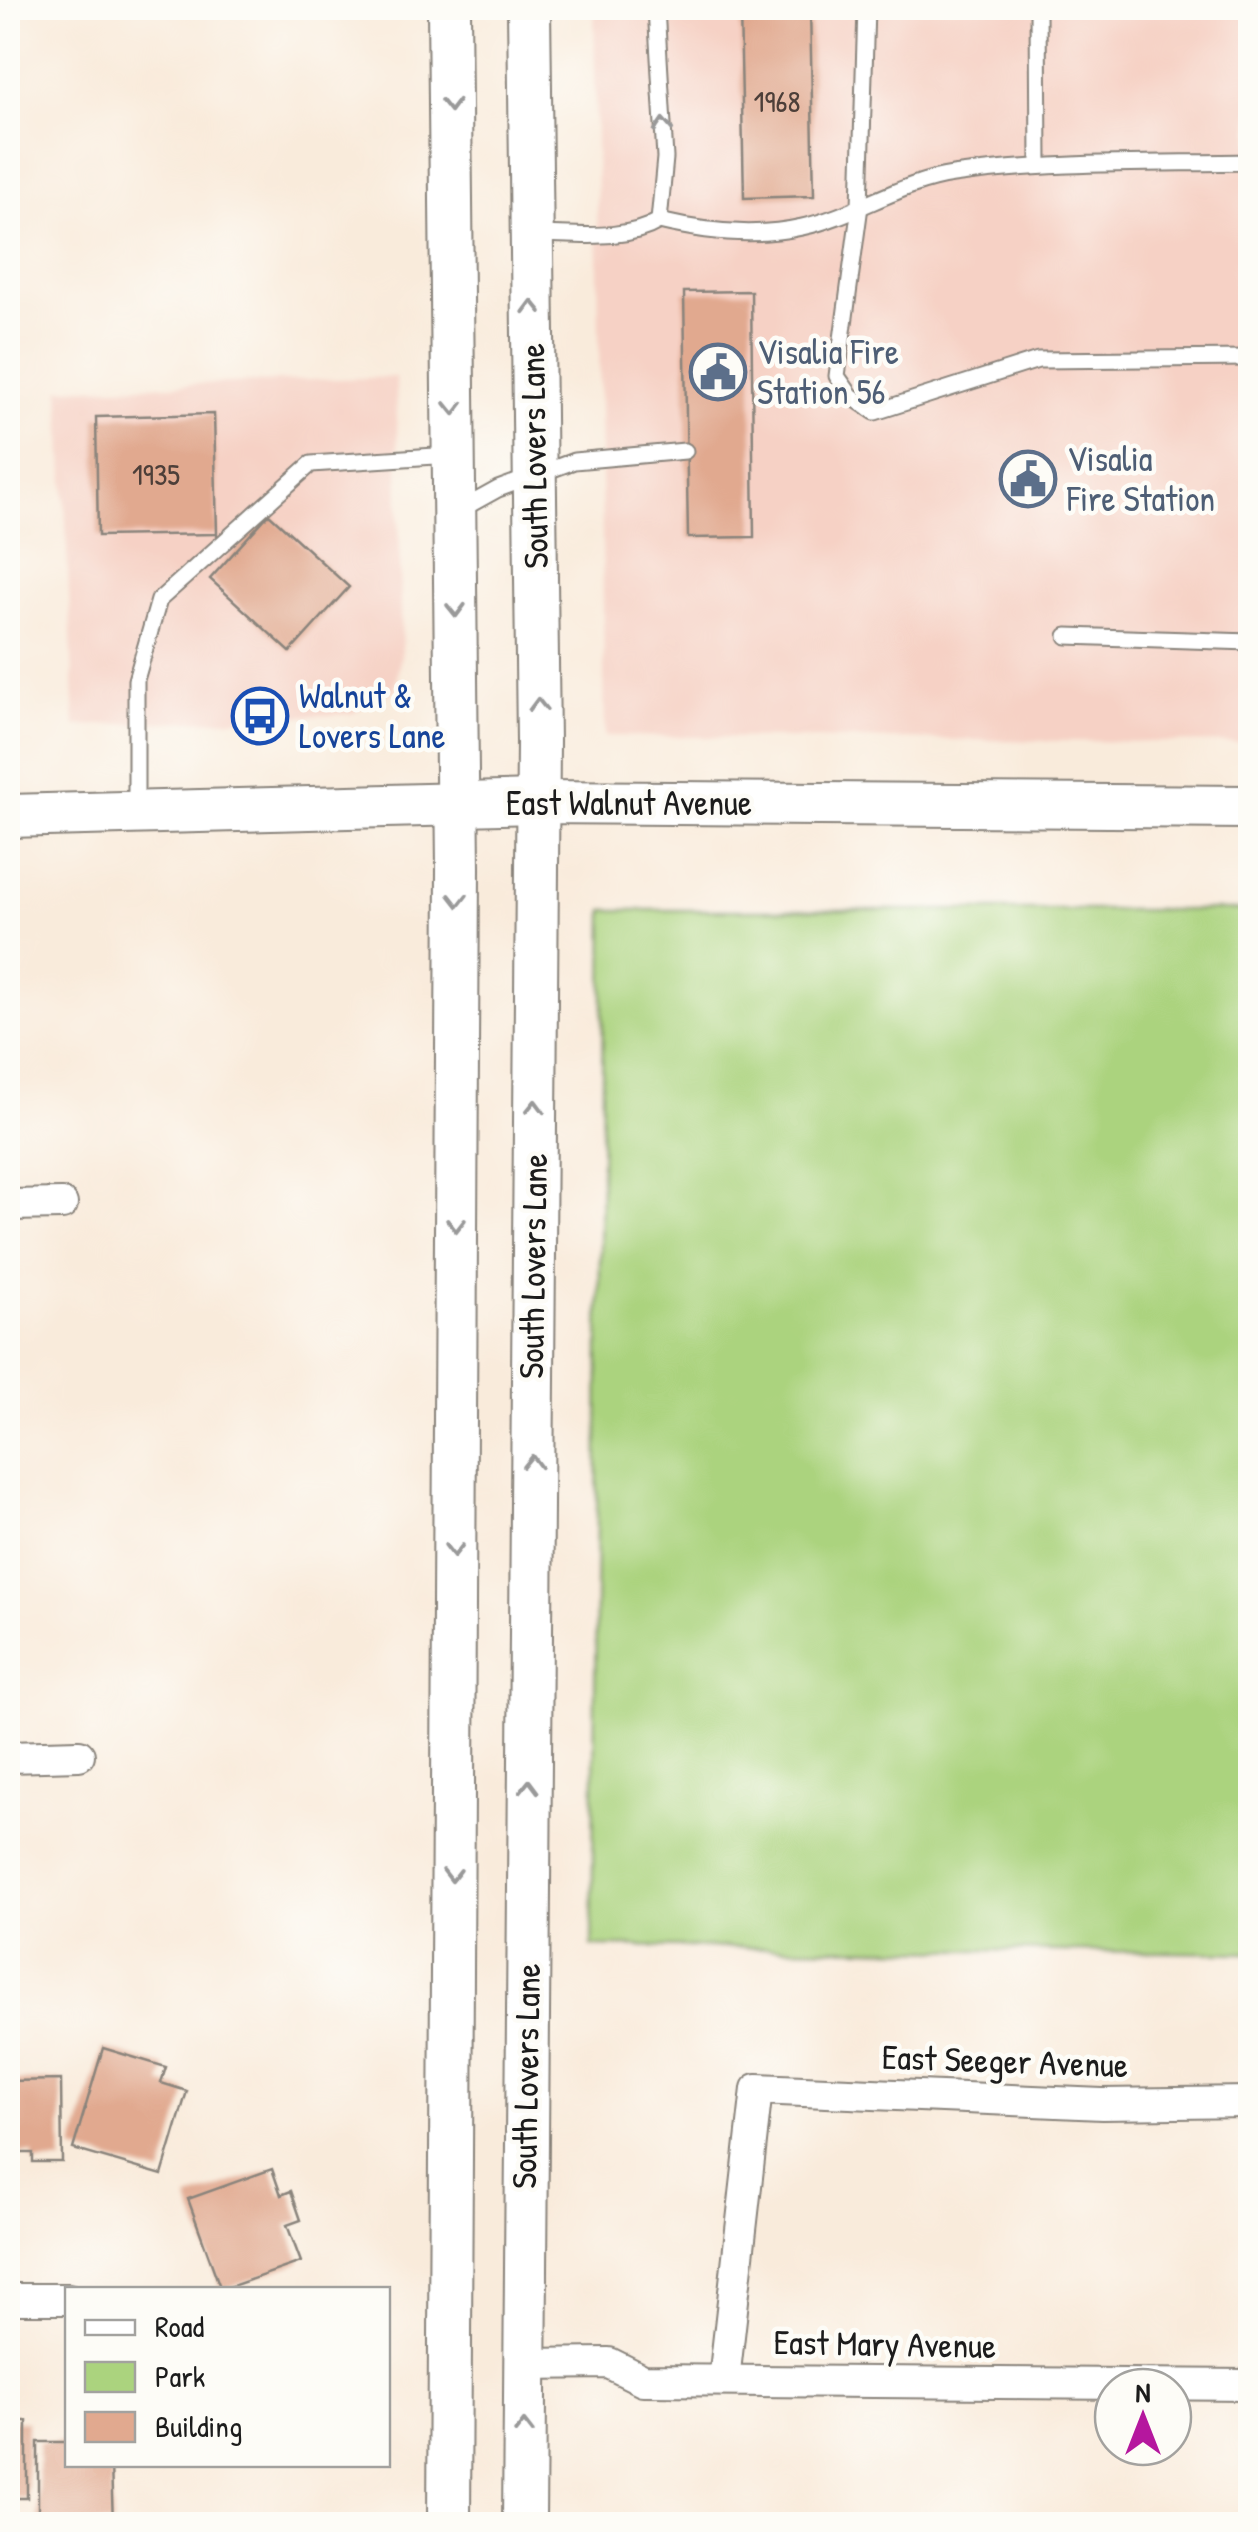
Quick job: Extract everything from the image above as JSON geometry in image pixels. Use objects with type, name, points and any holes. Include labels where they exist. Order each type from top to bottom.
[{"type":"main road","name":"South Lovers Lane","points":[[449,8],[458,803],[449,2524]]},
{"type":"main road","name":"South Lovers Lane","points":[[524,2524],[537,802],[529,8]]},
{"type":"main road","name":"East Walnut Avenue","points":[[8,816],[537,802],[1250,808]]},
{"type":"street","points":[[8,1206],[62,1204]]},
{"type":"street","points":[[8,1757],[79,1755]]},
{"type":"street","name":"East Seeger Avenue","points":[[724,2380],[757,2089],[1102,2104],[1250,2102]]},
{"type":"street","points":[[8,2299],[65,2298]]},
{"type":"street","name":"East Mary Avenue","points":[[524,2364],[609,2363],[643,2380],[1250,2385]]},
{"type":"lane","points":[[656,8],[665,158],[658,222]]},
{"type":"lane","points":[[866,8],[860,206],[837,376],[851,396],[875,412],[1038,360],[1250,358]]},
{"type":"lane","points":[[1038,8],[1039,166]]},
{"type":"lane","points":[[531,234],[612,234],[644,230],[658,222],[705,232],[755,232],[803,227],[949,175],[1039,166],[1250,162]]},
{"type":"lane","points":[[455,512],[534,474],[574,461],[685,451]]},
{"type":"lane","points":[[136,814],[136,680],[159,600],[311,464],[455,455]]},
{"type":"lane","points":[[1067,636],[1250,642]]},
{"type":"shaded area","points":[[594,8],[1250,8],[1250,743],[605,736]]},
{"type":"shaded area","points":[[396,377],[402,649],[395,689],[351,714],[75,726],[60,389]]},
{"type":"green space","points":[[604,910],[1250,910],[1250,1953],[592,1946]]},
{"type":"building","points":[[740,8],[810,8],[814,196],[744,198]]},
{"type":"building","name":"Visalia Fire Station 56","points":[[751,291],[754,537],[688,538],[684,292]]},
{"type":"building","points":[[214,414],[217,534],[98,536],[96,417]]},
{"type":"building","points":[[269,514],[349,587],[290,652],[210,579]]},
{"type":"building","points":[[103,2048],[166,2067],[161,2083],[187,2091],[162,2175],[73,2149]]},
{"type":"building","points":[[61,2080],[62,2162],[33,2162],[33,2153],[8,2153],[8,2081]]},
{"type":"building","points":[[272,2169],[281,2195],[291,2191],[301,2220],[287,2225],[301,2262],[220,2287],[188,2199]]},
{"type":"building","points":[[8,2421],[27,2421],[27,2498],[8,2498]]},
{"type":"building","points":[[38,2442],[65,2442],[65,2467],[111,2467],[113,2524],[38,2524]]},
{"type":"place","name":"Visalia Fire Station 56","points":[[718,372]]},
{"type":"place","name":"Visalia Fire Station","points":[[1028,479]]},
{"type":"place","name":"Walnut & Lovers Lane","points":[[260,716]]}]
